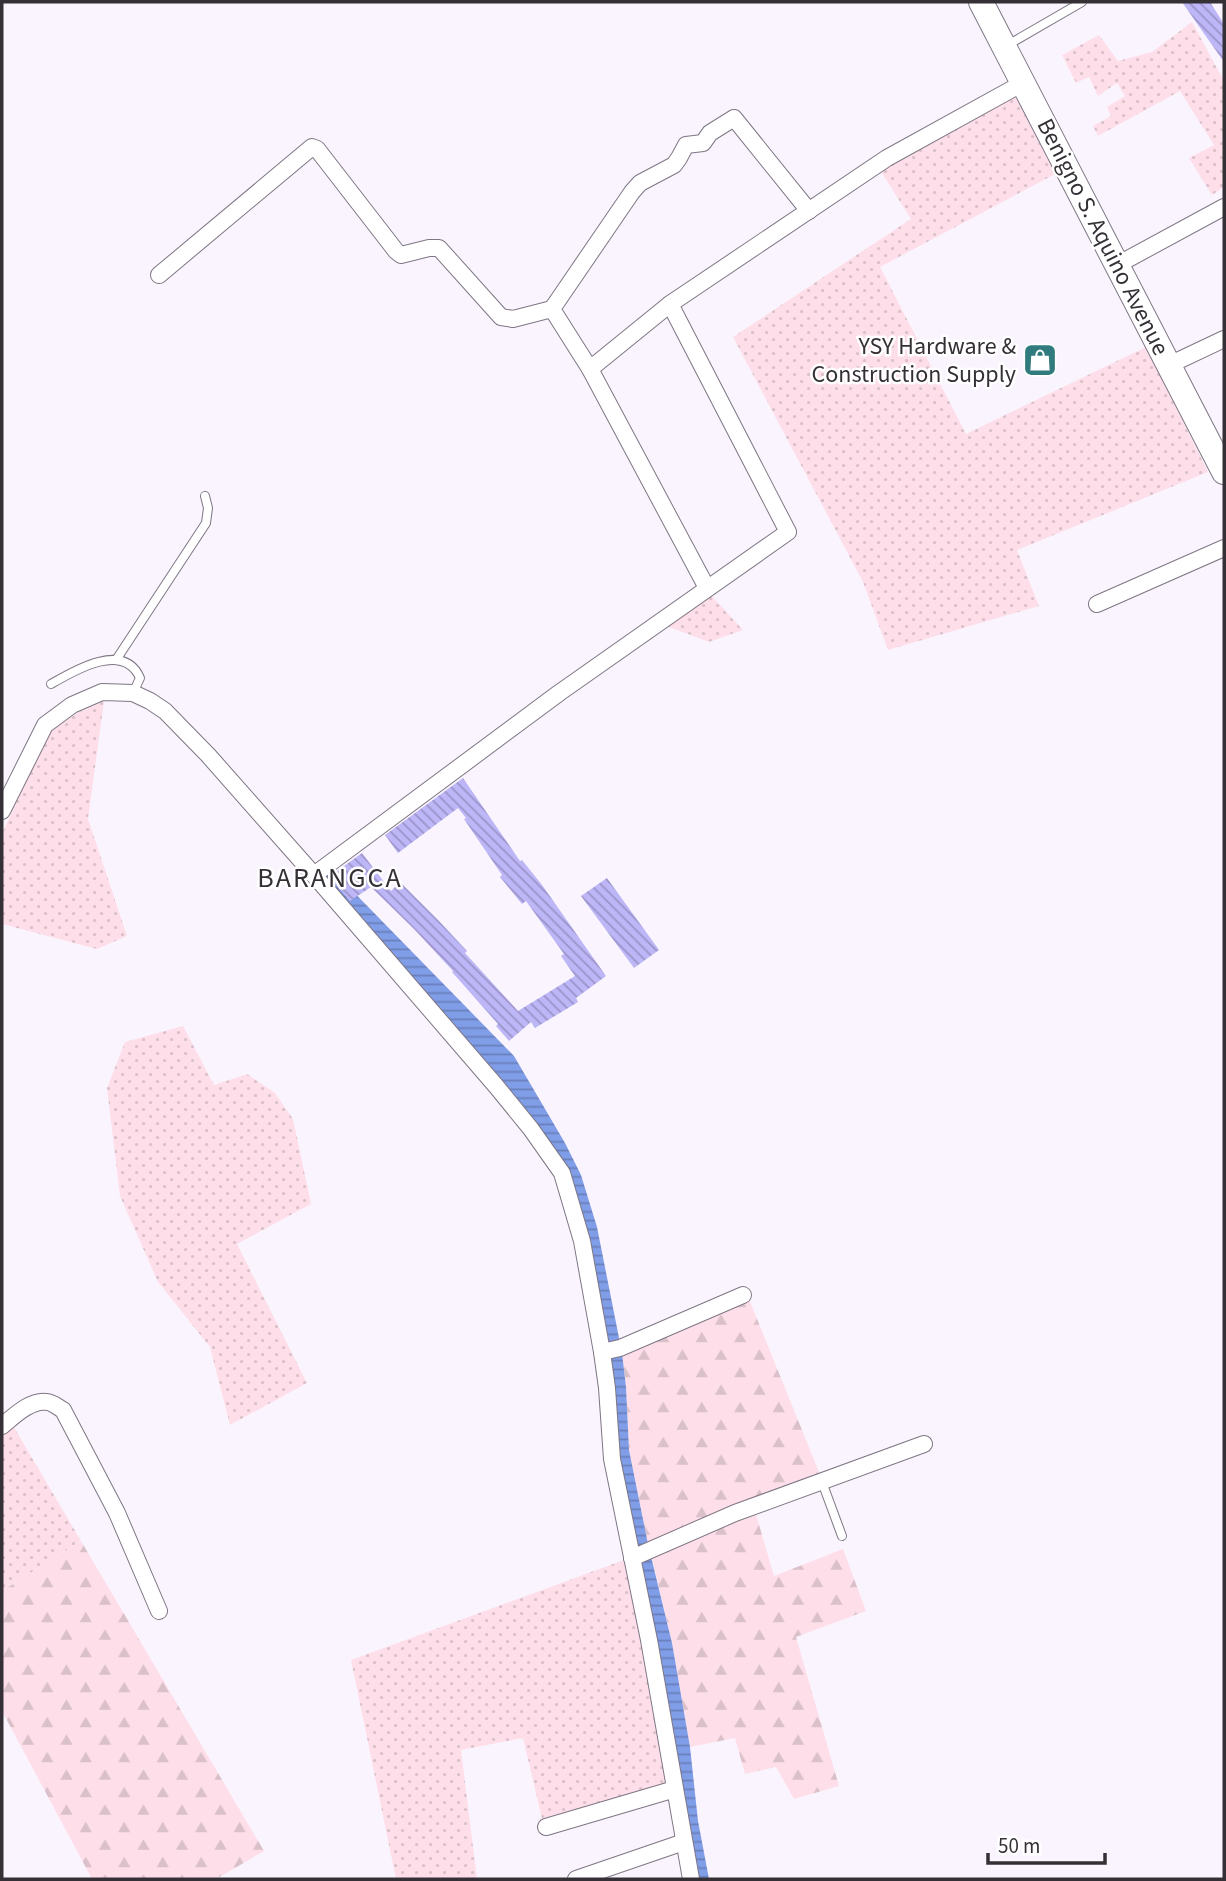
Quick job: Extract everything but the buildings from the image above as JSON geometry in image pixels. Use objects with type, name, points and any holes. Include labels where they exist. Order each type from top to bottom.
[{"type":"main road","name":"Benigno S. Aquino Avenue","points":[[981,2],[1224,472]]},
{"type":"street","points":[[590,369],[670,304],[887,158],[1023,83]]},
{"type":"street","points":[[159,275],[312,147],[317,149],[396,251],[401,255],[439,248],[501,317],[513,318],[552,309],[640,183],[674,164],[685,145],[703,143],[710,133],[734,118],[809,211]]},
{"type":"street","points":[[1117,265],[1224,207]]},
{"type":"street","points":[[314,875],[559,693],[788,531],[670,304]]},
{"type":"street","points":[[552,309],[590,369],[708,588]]},
{"type":"street","points":[[1169,365],[1224,339]]},
{"type":"street","points":[[1097,604],[1224,548]]},
{"type":"street","points":[[2,811],[46,725],[72,705],[102,692],[132,693],[150,701],[165,711],[208,755],[314,875],[496,1086],[562,1173],[582,1241],[602,1352],[612,1460],[649,1640],[691,1879]]},
{"type":"street","points":[[602,1352],[620,1348],[743,1295]]},
{"type":"street","points":[[2,1426],[34,1404],[47,1402],[63,1410],[117,1513],[159,1611]]},
{"type":"street","points":[[632,1558],[735,1513],[924,1444]]},
{"type":"street","points":[[546,1827],[675,1789]]},
{"type":"street","points":[[576,1879],[684,1842]]},
{"type":"lane","points":[[1004,47],[1082,2]]},
{"type":"lane","points":[[116,660],[206,523],[208,508],[205,496]]},
{"type":"lane","points":[[51,684],[86,665],[116,660],[129,663],[140,678],[132,693]]},
{"type":"lane","points":[[822,1482],[842,1536]]},
{"type":"green space","points":[[1192,22],[1224,81],[1224,187],[1212,195],[1189,158],[1214,145],[1180,91],[1098,136],[1093,126],[1111,116],[1107,107],[1125,96],[1117,83],[1098,96],[1089,77],[1076,83],[1062,55],[1099,35],[1118,61],[1152,52]]},
{"type":"green space","points":[[1015,96],[1055,174],[880,267],[966,434],[1146,347],[1208,472],[1017,550],[1039,606],[888,650],[863,582],[733,337],[911,219],[880,170],[914,148],[981,116]]},
{"type":"green space","points":[[709,593],[743,630],[709,642],[664,625]]},
{"type":"green space","points":[[104,701],[88,819],[127,936],[97,949],[2,924],[2,834],[51,731],[77,713]]},
{"type":"green space","points":[[183,1026],[214,1085],[247,1074],[275,1093],[293,1119],[311,1204],[237,1244],[307,1383],[230,1425],[210,1347],[158,1282],[120,1196],[107,1088],[125,1042]]},
{"type":"green space","points":[[749,1299],[821,1477],[648,1544],[629,1450],[622,1353]]},
{"type":"green space","points":[[12,1424],[81,1541],[2,1591],[2,1432]]},
{"type":"green space","points":[[755,1511],[774,1576],[843,1549],[866,1611],[796,1637],[839,1786],[794,1799],[776,1767],[745,1774],[735,1738],[690,1747],[672,1643],[652,1558]]},
{"type":"green space","points":[[81,1541],[264,1851],[216,1879],[92,1879],[2,1711],[2,1591]]},
{"type":"green space","points":[[624,1560],[646,1664],[666,1786],[543,1823],[523,1738],[461,1750],[477,1879],[396,1879],[351,1660]]},
{"type":"water","points":[[324,858],[334,872],[514,1056],[581,1175],[597,1227],[622,1353],[629,1450],[672,1643],[709,1879],[697,1879],[619,1460],[583,1220],[567,1166],[504,1082],[316,867]]},
{"type":"place","name":"YSY Hardware & Construction Supply","points":[[1040,360]]},
{"type":"district","name":"BARANGCA","points":[[330,878]]}]
